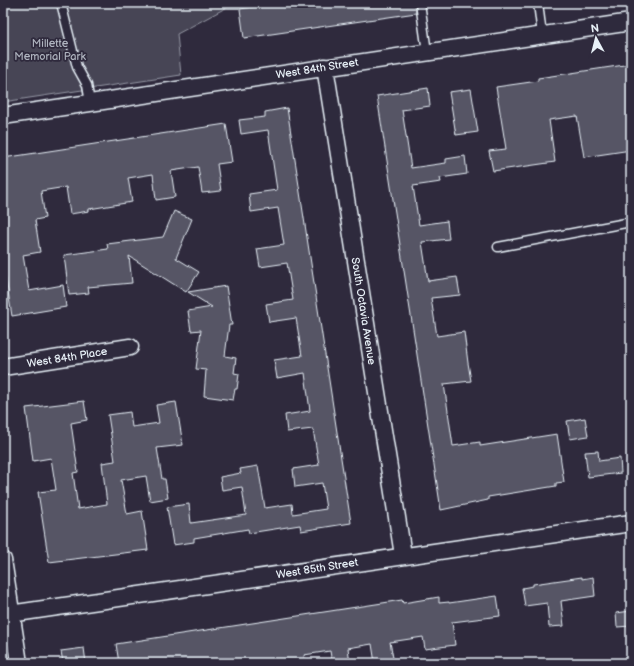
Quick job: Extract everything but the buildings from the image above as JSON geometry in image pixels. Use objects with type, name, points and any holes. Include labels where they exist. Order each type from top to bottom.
[{"type":"street","name":"West 84th Street","points":[[3,116],[631,22]]},
{"type":"street","name":"South Octavia Avenue","points":[[325,67],[403,555]]},
{"type":"street","name":"West 84th Place","points":[[3,367],[130,347]]},
{"type":"street","name":"West 85th Street","points":[[7,615],[403,555],[631,523]]},
{"type":"street","points":[[3,560],[7,615],[19,663]]},
{"type":"lane","points":[[61,3],[77,67],[87,85],[90,103]]},
{"type":"lane","points":[[420,3],[427,52]]},
{"type":"lane","points":[[538,3],[542,35]]},
{"type":"lane","points":[[498,247],[631,222]]},
{"type":"green space","name":"Millette Memorial Park","points":[[3,3],[235,3],[177,34],[181,75],[3,102]]}]
